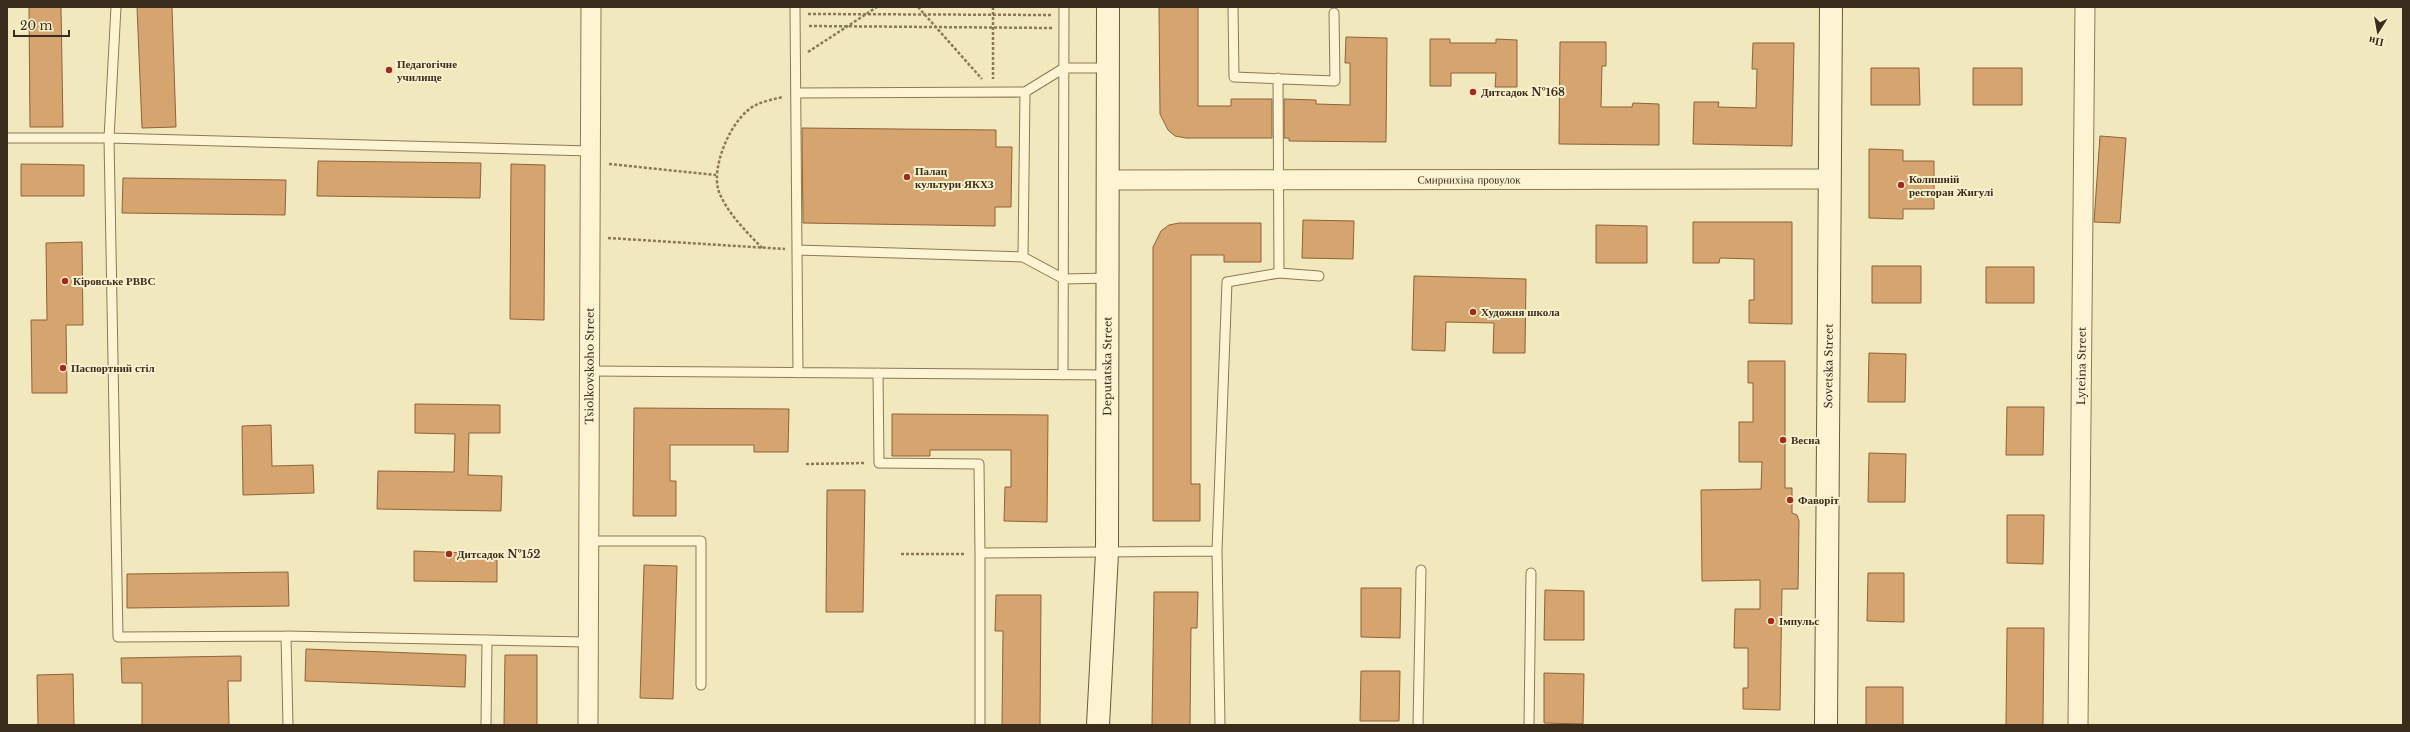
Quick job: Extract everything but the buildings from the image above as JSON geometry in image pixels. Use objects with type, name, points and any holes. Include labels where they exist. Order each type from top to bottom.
[{"type":"street","name":"Tsiolkovskoho Street","points":[[588,725],[587,642],[591,7]]},
{"type":"street","name":"Deputatska Street","points":[[1098,725],[1107,553],[1108,7]]},
{"type":"street","name":"Sovetska Street","points":[[1826,725],[1831,7]]},
{"type":"street","name":"Lyteina Street","points":[[2078,725],[2085,7]]},
{"type":"street","name":"Смирнихіна провулок","points":[[1108,180],[1830,179]]},
{"type":"lane","points":[[116,7],[109,138],[118,637],[286,636],[587,642]]},
{"type":"lane","points":[[1233,7],[1234,77],[1336,81],[1334,13]]},
{"type":"lane","points":[[796,11],[798,373]]},
{"type":"lane","points":[[1063,375],[1064,11]]},
{"type":"lane","points":[[796,93],[1025,92],[1064,68],[1108,68]]},
{"type":"lane","points":[[1278,78],[1280,273]]},
{"type":"lane","points":[[1023,257],[1025,92]]},
{"type":"lane","points":[[7,138],[109,138],[590,157]]},
{"type":"lane","points":[[797,250],[1023,257],[1064,279],[1108,278]]},
{"type":"lane","points":[[1220,725],[1217,551],[1227,282],[1280,273],[1319,276]]},
{"type":"lane","points":[[589,371],[1108,375]]},
{"type":"lane","points":[[878,373],[879,463],[979,464],[980,725]]},
{"type":"lane","points":[[588,541],[701,541],[701,685]]},
{"type":"lane","points":[[980,553],[1217,551]]},
{"type":"lane","points":[[1418,725],[1421,570]]},
{"type":"lane","points":[[1530,725],[1531,573]]},
{"type":"lane","points":[[286,636],[288,725]]},
{"type":"lane","points":[[486,725],[487,640]]},
{"type":"path","points":[[796,60],[877,7]]},
{"type":"path","points":[[918,7],[994,92]]},
{"type":"path","points":[[993,7],[994,92]]},
{"type":"path","points":[[796,11],[865,15],[993,15],[1064,11]]},
{"type":"path","points":[[796,26],[1064,28]]},
{"type":"path","points":[[762,248],[732,214],[719,192],[716,175],[724,147],[736,122],[756,105],[796,93]]},
{"type":"path","points":[[590,157],[716,175]]},
{"type":"path","points":[[590,237],[797,250]]},
{"type":"path","points":[[806,464],[879,463]]},
{"type":"path","points":[[901,554],[980,553]]},
{"type":"place","name":"Педагогічне училище","points":[[389,70]]},
{"type":"place","name":"Дитсадок №168","points":[[1473,92]]},
{"type":"place","name":"Палац культури ЯКХЗ","points":[[907,177]]},
{"type":"place","name":"Колишній ресторан Жигулі","points":[[1901,185]]},
{"type":"place","name":"Кіровське РВВС","points":[[65,281]]},
{"type":"place","name":"Художня школа","points":[[1473,312]]},
{"type":"place","name":"Паспортний стіл","points":[[63,368]]},
{"type":"place","name":"Весна","points":[[1783,440]]},
{"type":"place","name":"Фаворіт","points":[[1790,500]]},
{"type":"place","name":"Дитсадок №152","points":[[449,554]]},
{"type":"place","name":"Імпульс","points":[[1771,621]]}]
